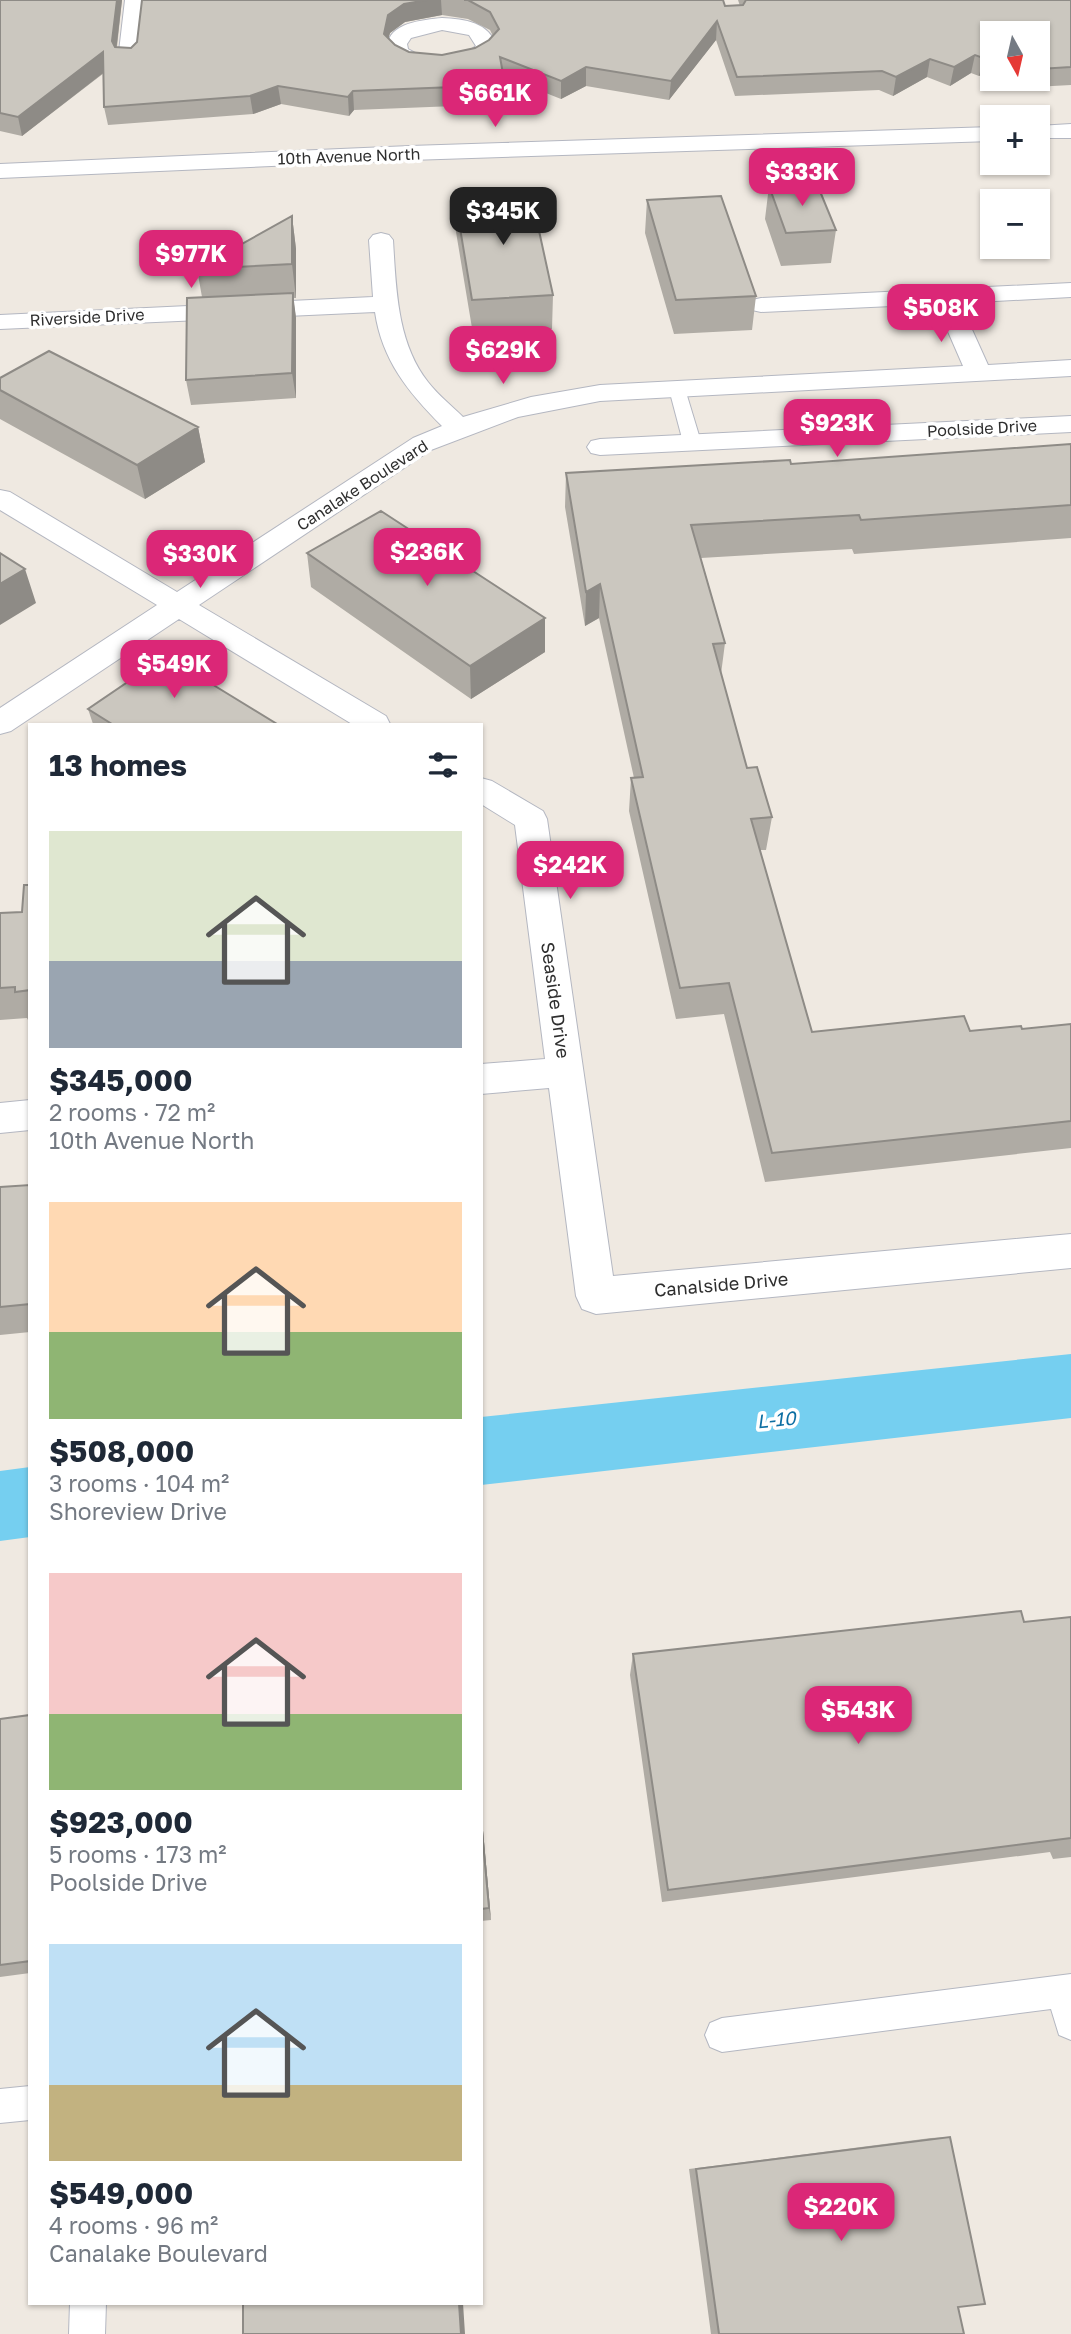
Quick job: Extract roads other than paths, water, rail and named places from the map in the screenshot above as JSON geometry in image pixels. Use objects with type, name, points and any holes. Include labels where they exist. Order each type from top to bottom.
[{"type":"street","points":[[128,60],[135,0]]},
{"type":"street","points":[[437,0],[442,24]]},
{"type":"street","points":[[1050,132],[1071,131]]},
{"type":"street","name":"10th Avenue North","points":[[0,171],[410,153],[980,134]]},
{"type":"street","points":[[381,240],[384,304],[391,337],[419,388],[458,427]]},
{"type":"street","points":[[761,305],[1071,290]]},
{"type":"street","points":[[945,296],[979,373]]},
{"type":"street","name":"Riverside Drive","points":[[0,321],[384,304]]},
{"type":"street","name":"Canalake Boulevard","points":[[0,723],[422,444],[499,412],[565,397],[1071,369]]},
{"type":"street","name":"Poolside Drive","points":[[600,447],[1071,424]]},
{"type":"street","points":[[0,498],[373,723]]},
{"type":"street","name":"Seaside Drive","points":[[483,790],[531,818],[565,1072]]},
{"type":"street","points":[[483,1079],[565,1072]]},
{"type":"street","name":"Canalside Drive","points":[[565,1072],[596,1296],[1071,1251]]},
{"type":"street","points":[[0,1118],[28,1115]]},
{"type":"lane","points":[[677,389],[692,442]]},
{"type":"lane","points":[[722,2035],[1067,1991],[1071,2023]]},
{"type":"lane","points":[[0,2106],[28,2103]]},
{"type":"lane","points":[[86,2334],[88,2305]]},
{"type":"waterway","name":"L-10","points":[[483,1451],[1071,1386]]},
{"type":"waterway","name":"L-10","points":[[0,1506],[28,1502]]}]
